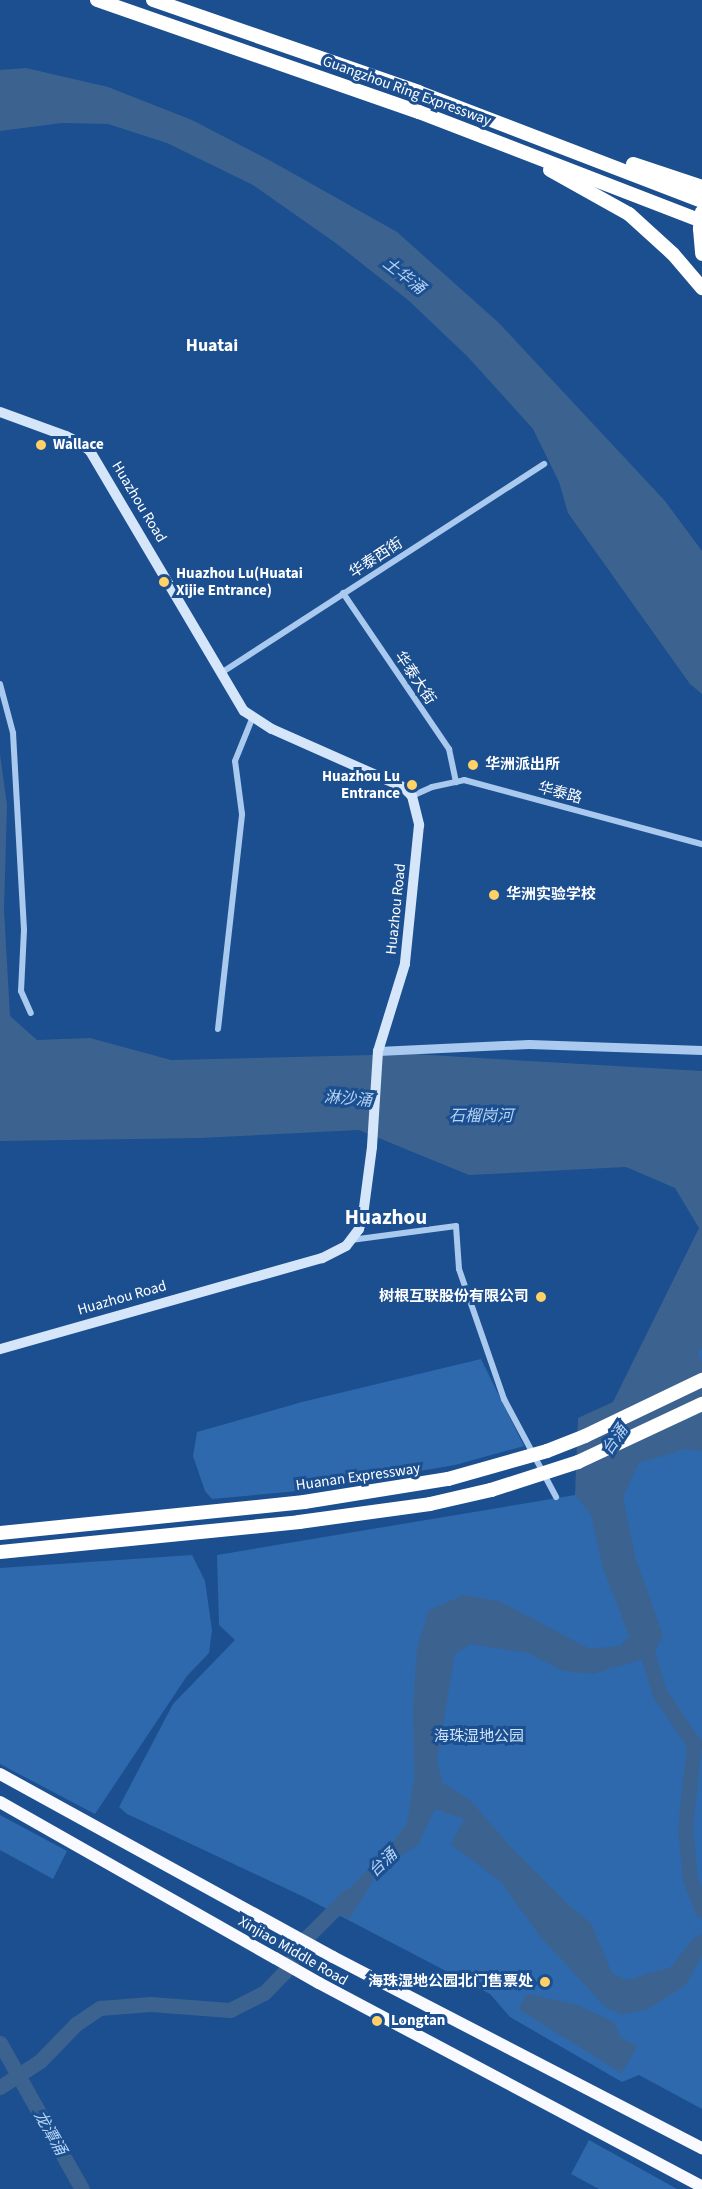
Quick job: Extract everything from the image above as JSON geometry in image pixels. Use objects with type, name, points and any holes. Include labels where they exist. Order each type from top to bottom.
[{"type":"highway","name":"Guangzhou Ring Expressway","points":[[97,0],[419,112],[702,221]]},
{"type":"highway","name":"Guangzhou Ring Expressway","points":[[153,0],[418,92],[702,201]]},
{"type":"highway","points":[[418,92],[702,187]]},
{"type":"highway","points":[[419,112],[542,165],[629,214],[673,254],[702,288]]},
{"type":"highway","points":[[702,212],[700,230],[702,254]]},
{"type":"highway","name":"Huanan Expressway","points":[[0,1533],[304,1502],[448,1479],[556,1447],[626,1418],[702,1380]]},
{"type":"highway","points":[[0,1552],[299,1522],[430,1504],[491,1490],[578,1462],[702,1404]]},
{"type":"highway","name":"Xinjiao Middle Road","points":[[0,1774],[333,1957],[702,2148]]},
{"type":"highway","name":"Xinjiao Middle Road","points":[[0,1802],[319,1983],[701,2186]]},
{"type":"main road","name":"Huazhou Road","points":[[0,412],[80,442],[90,451],[237,702],[252,718],[403,787],[412,795],[419,825],[405,964],[378,1051],[372,1147],[363,1215],[359,1229],[351,1240],[346,1246],[322,1258],[0,1348]]},
{"type":"street","name":"华泰西街","points":[[220,673],[544,464]]},
{"type":"street","name":"华泰大街","points":[[343,593],[449,749],[456,782]]},
{"type":"street","points":[[0,684],[13,733],[24,930],[21,992],[31,1013]]},
{"type":"street","points":[[218,1029],[242,814],[236,761],[252,718]]},
{"type":"street","name":"华泰路","points":[[412,795],[464,780],[702,844]]},
{"type":"street","points":[[378,1051],[529,1044],[702,1050]]},
{"type":"street","points":[[351,1240],[456,1226],[459,1269],[504,1399],[556,1497]]},
{"type":"green space","name":"海珠湿地公园","points":[[702,1347],[702,2109],[639,2075],[622,2082],[510,2017],[490,1994],[304,1897],[127,1814],[119,1807],[173,1704],[235,1640],[219,1625],[217,1555],[575,1495]]},
{"type":"green space","points":[[481,1359],[524,1446],[455,1465],[308,1490],[212,1499],[205,1491],[193,1456],[197,1432],[302,1402]]},
{"type":"green space","points":[[192,1555],[205,1581],[212,1630],[209,1653],[187,1676],[95,1814],[0,1764],[0,1568]]},
{"type":"green space","points":[[0,1815],[67,1851],[53,1879],[0,1850]]},
{"type":"green space","points":[[589,2140],[677,2189],[599,2189],[571,2174]]},
{"type":"water","name":"土华涌","points":[[26,68],[108,87],[192,120],[271,161],[397,232],[499,323],[665,501],[702,551],[702,694],[690,684],[568,513],[559,482],[533,429],[468,357],[408,300],[337,244],[253,185],[167,143],[108,124],[62,123],[0,131],[0,70]]},
{"type":"water","name":"石榴岗河","points":[[0,754],[7,805],[4,909],[10,1016],[37,1040],[90,1038],[171,1060],[412,1054],[702,1071],[702,1347],[698,1354],[702,1363],[702,1451],[685,1449],[639,1463],[623,1497],[635,1556],[663,1635],[653,1656],[593,1674],[563,1671],[528,1653],[470,1644],[455,1654],[437,1761],[443,1783],[470,1800],[510,1846],[572,1908],[591,1923],[612,1973],[627,1980],[671,1967],[692,1940],[702,1934],[702,1956],[685,1986],[648,2009],[622,2015],[605,2007],[539,1935],[501,1882],[451,1844],[464,1819],[435,1809],[418,1845],[381,1868],[349,1919],[331,1908],[391,1845],[407,1823],[414,1779],[413,1704],[417,1648],[429,1610],[464,1595],[499,1601],[590,1649],[620,1646],[629,1636],[603,1568],[591,1515],[575,1495],[578,1418],[613,1402],[699,1228],[675,1188],[626,1167],[469,1175],[359,1130],[201,1138],[0,1141]]},
{"type":"water","points":[[527,1994],[578,2005],[614,2022],[621,2038],[637,2046],[622,2073],[518,2009]]},
{"type":"waterway","name":"台涌","points":[[643,1639],[659,1692],[694,1744],[685,1828],[690,1879],[702,1911]]},
{"type":"waterway","name":"台涌","points":[[0,2087],[40,2061],[76,2024],[100,2008],[150,2004],[230,2010],[264,1993],[286,1970],[302,1942],[348,1896]]},
{"type":"waterway","name":"龙潭涌","points":[[0,2043],[82,2189]]},
{"type":"place","name":"Wallace","points":[[41,445]]},
{"type":"place","name":"Huazhou Lu(Huatai Xijie Entrance)","points":[[164,582]]},
{"type":"place","name":"华洲派出所","points":[[473,765]]},
{"type":"place","name":"Huazhou Lu Entrance","points":[[412,785]]},
{"type":"place","name":"华洲实验学校","points":[[494,895]]},
{"type":"place","name":"树根互联股份有限公司","points":[[541,1297]]},
{"type":"place","name":"海珠湿地公园北门售票处","points":[[545,1982]]},
{"type":"place","name":"Longtan","points":[[377,2021]]},
{"type":"district","name":"Huatai","points":[[212,346]]},
{"type":"district","name":"Huazhou","points":[[386,1217]]},
{"type":"water label","name":"淋沙涌","points":[[348,1099]]}]
